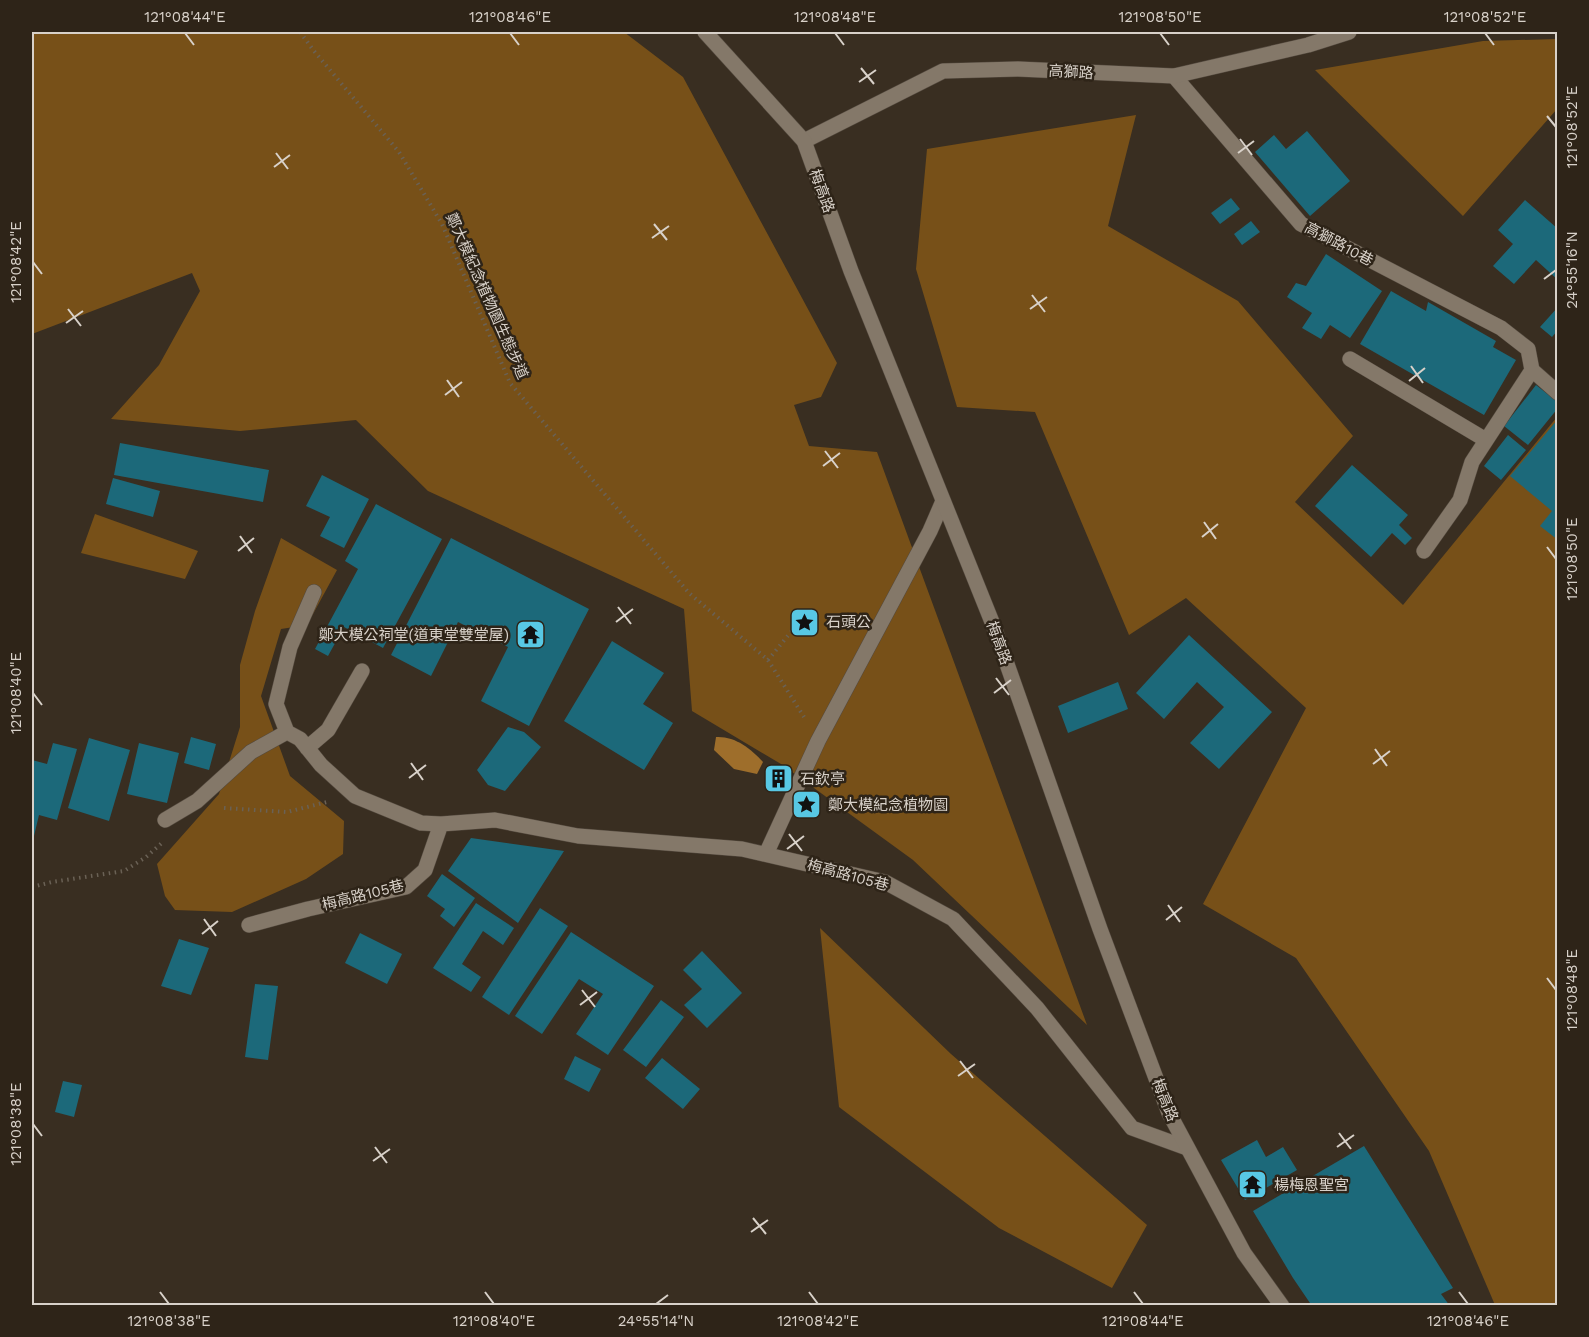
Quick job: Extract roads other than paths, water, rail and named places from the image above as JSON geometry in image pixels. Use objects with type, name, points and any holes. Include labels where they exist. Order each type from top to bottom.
[{"type":"street","name":"梅高路","points":[[705,32],[804,141],[851,272],[994,627],[1100,929],[1169,1113],[1244,1253],[1282,1305]]},
{"type":"street","name":"高獅路","points":[[804,141],[943,71],[1018,69],[1174,76],[1308,45],[1349,32]]},
{"type":"street","name":"高獅路10巷","points":[[1174,76],[1300,224],[1501,328],[1528,349],[1532,370],[1557,393]]},
{"type":"street","points":[[1350,359],[1486,440]]},
{"type":"street","points":[[1424,552],[1460,500],[1472,462],[1532,370]]},
{"type":"street","points":[[765,854],[818,741],[930,531],[943,501]]},
{"type":"street","name":"梅高路105巷","points":[[314,592],[290,647],[276,704],[287,732],[300,739],[321,765],[355,796],[421,823],[441,824],[495,820],[578,836],[742,849],[885,882],[952,919],[1037,1008],[1132,1128],[1187,1148]]},
{"type":"street","points":[[307,748],[328,730],[362,671]]},
{"type":"street","points":[[165,820],[195,804],[251,752],[287,732]]},
{"type":"street","name":"梅高路105巷","points":[[249,925],[406,887],[425,870],[441,824]]},
{"type":"place","name":"石頭公","points":[[805,622]]},
{"type":"place","name":"鄭大模公祠堂(道東堂雙堂屋)","points":[[530,635]]},
{"type":"place","name":"石欽亭","points":[[779,779]]},
{"type":"place","name":"鄭大模紀念植物園","points":[[807,805]]},
{"type":"place","name":"楊梅恩聖宮","points":[[1253,1185]]}]
